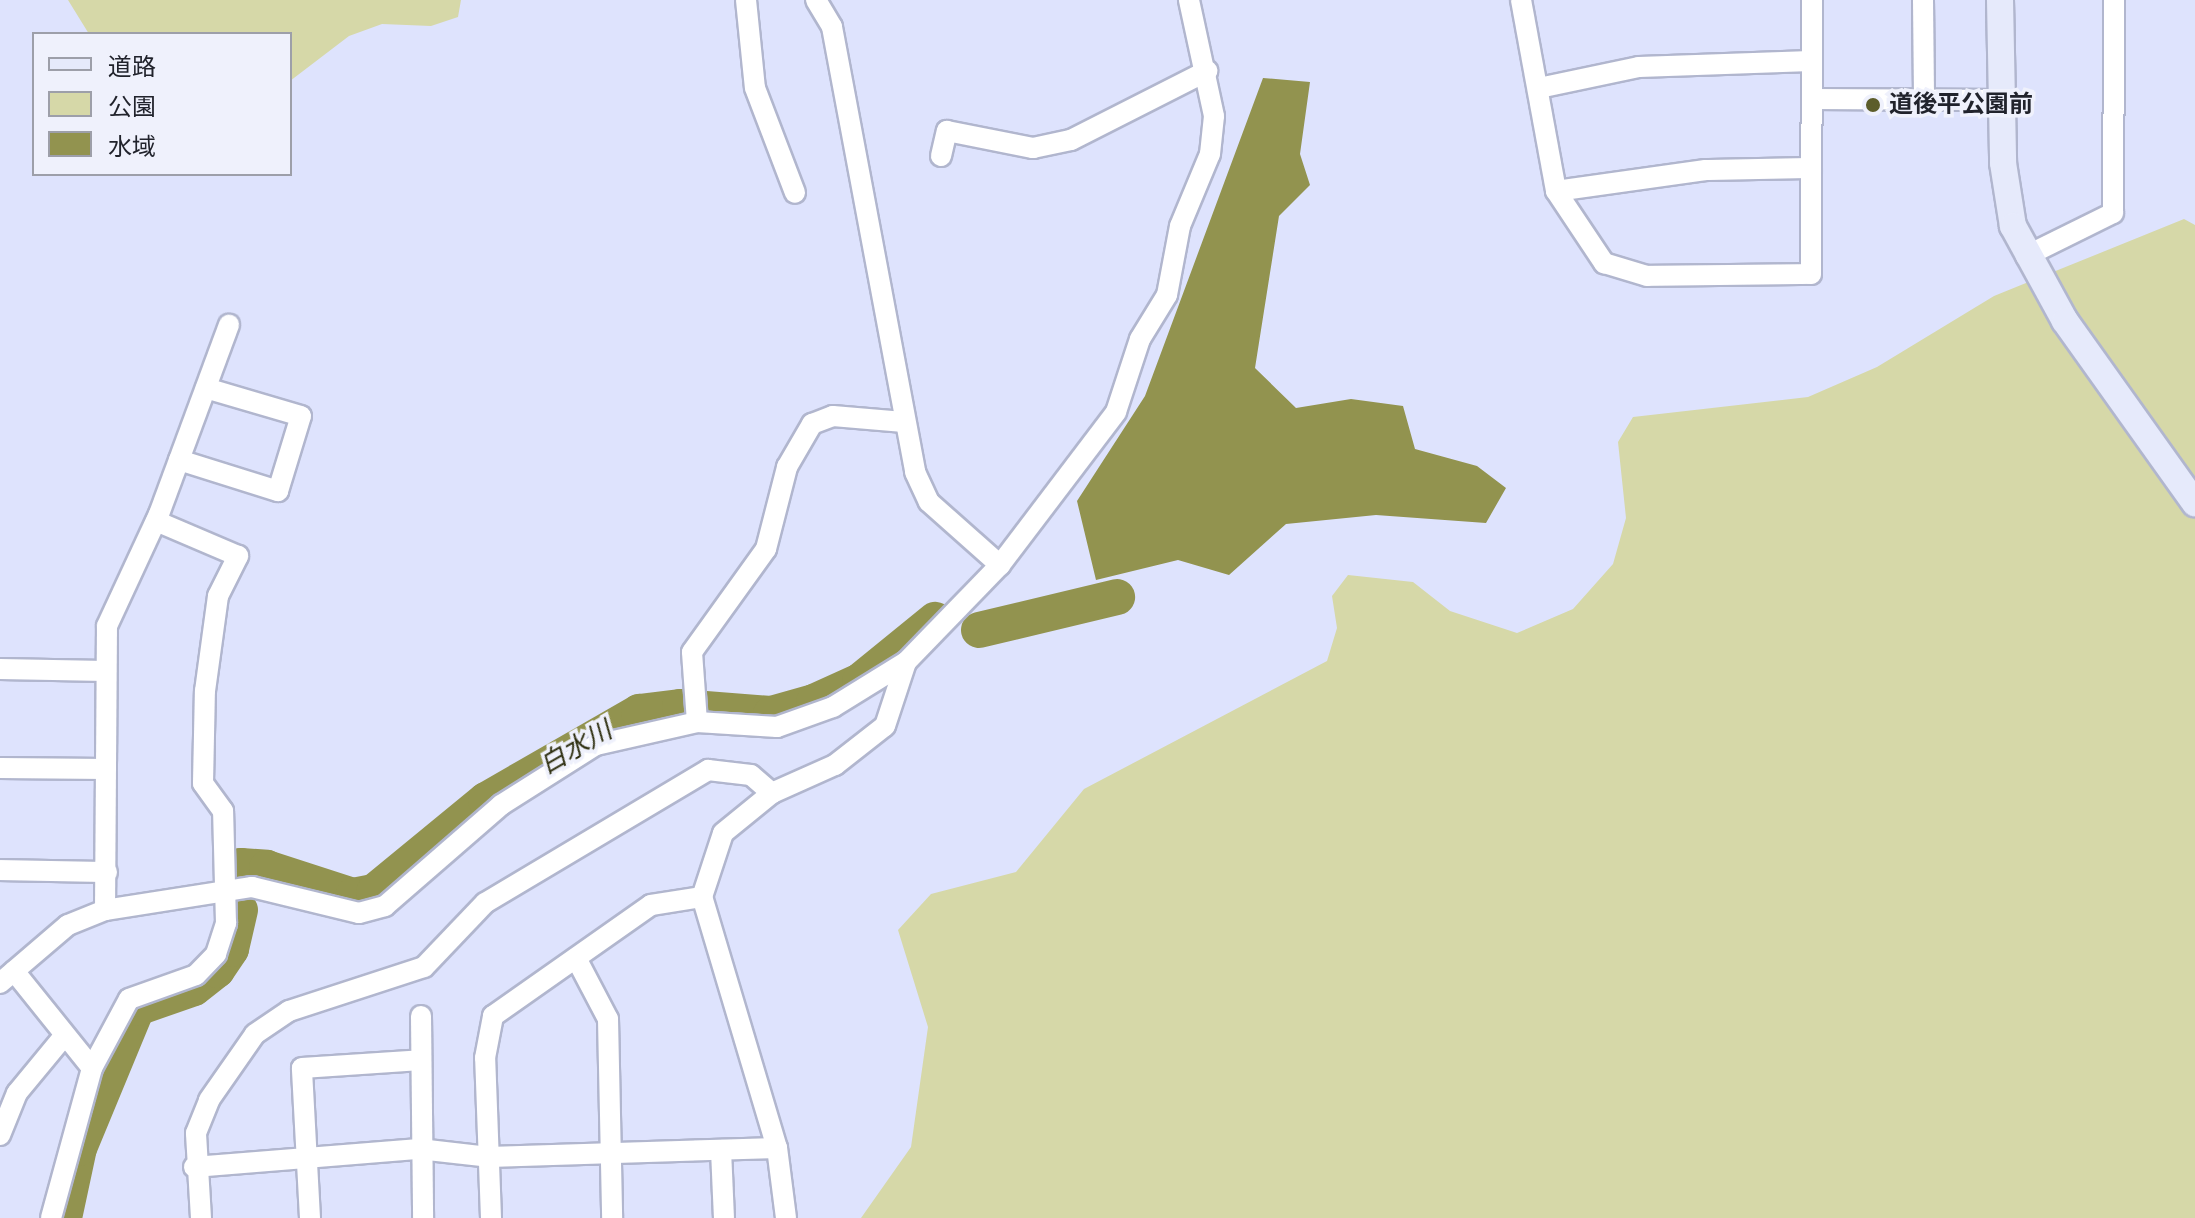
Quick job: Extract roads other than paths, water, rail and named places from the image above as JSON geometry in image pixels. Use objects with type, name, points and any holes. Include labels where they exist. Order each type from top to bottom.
[{"type":"street","points":[[746,0],[755,88],[795,193]]},
{"type":"street","points":[[816,0],[832,27],[904,422],[929,502],[1000,565]]},
{"type":"street","points":[[92,1068],[65,1035],[5,978],[68,925],[105,910],[227,891],[297,894],[359,913],[385,906],[501,805],[596,745],[697,722],[777,727],[833,707],[906,662],[1000,565],[1116,412],[1140,339],[1167,295],[1180,226],[1210,154],[1207,71],[1189,0]]},
{"type":"street","points":[[1521,0],[1556,191],[1588,246],[1623,274],[1811,274],[1812,0]]},
{"type":"street","points":[[1923,0],[1924,101]]},
{"type":"street","points":[[2000,0],[2001,100],[2007,197],[2026,256],[2195,503]]},
{"type":"street","points":[[2026,256],[2113,213],[2114,0]]},
{"type":"street","points":[[1539,88],[1639,67],[1811,61]]},
{"type":"street","points":[[941,156],[947,131],[1033,148],[1071,140],[1207,71]]},
{"type":"street","points":[[1812,99],[2001,100]]},
{"type":"street","points":[[1556,191],[1706,170],[1811,168]]},
{"type":"street","points":[[105,910],[106,671],[115,599],[156,521],[229,325]]},
{"type":"street","points":[[179,460],[278,491],[301,416],[206,388]]},
{"type":"street","points":[[697,722],[692,652],[766,549],[787,467],[812,424],[833,416],[904,422]]},
{"type":"street","points":[[51,1218],[92,1068],[129,999],[196,975],[216,954],[227,891],[223,811],[203,783],[205,691],[218,596],[238,556],[156,521]]},
{"type":"street","points":[[786,1218],[777,1148],[702,897],[723,833],[772,793],[835,765],[885,726],[906,662]]},
{"type":"street","points":[[0,669],[106,671]]},
{"type":"street","points":[[0,768],[106,769]]},
{"type":"street","points":[[201,1218],[194,1167],[196,1133],[217,1087],[255,1034],[289,1011],[424,967],[485,903],[708,770],[751,775],[772,793]]},
{"type":"street","points":[[0,870],[107,872]]},
{"type":"street","points":[[491,1218],[485,1058],[493,1016],[651,905],[702,897]]},
{"type":"street","points":[[576,958],[608,1019],[612,1218]]},
{"type":"street","points":[[421,1016],[419,1149],[423,1218]]},
{"type":"street","points":[[0,1135],[17,1093],[65,1035]]},
{"type":"street","points":[[310,1218],[302,1068],[421,1060]]},
{"type":"street","points":[[194,1167],[419,1149],[489,1157],[777,1148]]},
{"type":"street","points":[[721,1150],[724,1218]]},
{"type":"water","points":[[1263,78],[1310,82],[1300,154],[1310,185],[1279,216],[1255,368],[1296,408],[1351,399],[1403,406],[1415,449],[1477,466],[1506,488],[1486,523],[1376,515],[1286,524],[1229,575],[1178,560],[1096,580],[1077,501],[1145,396]]},
{"type":"waterway","name":"白水川","points":[[979,630],[1117,597]]},
{"type":"waterway","name":"白水川","points":[[241,876],[241,866],[267,868],[353,896],[374,892],[486,800],[639,712],[680,707],[771,714],[814,702],[860,681],[935,620]]},
{"type":"waterway","name":"白水川","points":[[64,1218],[79,1148],[137,1008],[194,988],[217,970],[231,949],[240,910]]},
{"type":"place","name":"道後平公園前","points":[[1873,105]]}]
